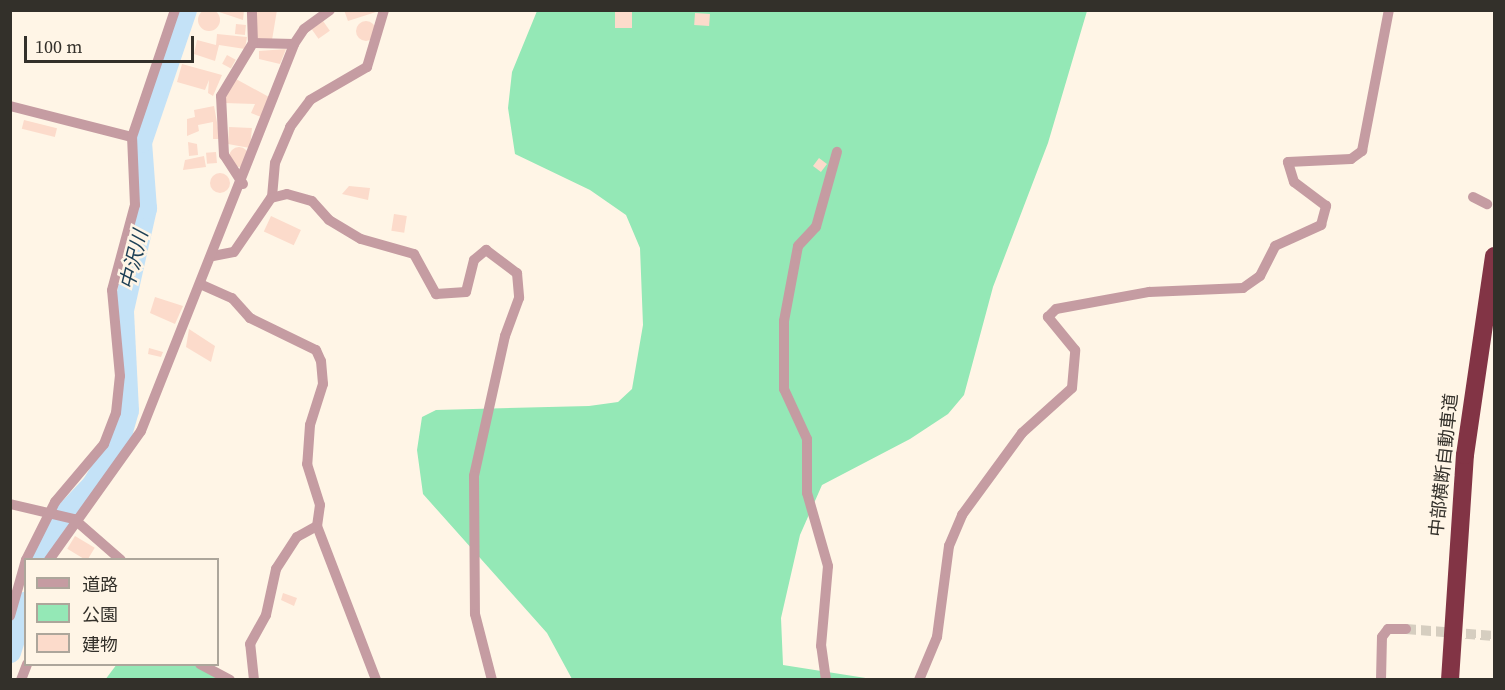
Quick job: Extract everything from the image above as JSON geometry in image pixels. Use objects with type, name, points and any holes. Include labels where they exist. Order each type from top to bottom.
[{"type":"highway","name":"中部横断自動車道","points":[[1450,680],[1465,455],[1494,256]]},
{"type":"street","points":[[27,558],[52,514],[92,464],[116,413],[120,376],[112,290],[135,205],[132,137],[175,10]]},
{"type":"street","points":[[243,184],[224,155],[221,96],[253,43],[252,10]]},
{"type":"street","points":[[50,558],[71,518],[104,490],[141,431],[243,184],[294,44],[304,29],[330,10]]},
{"type":"street","points":[[213,256],[234,252],[272,197],[275,163],[291,126],[310,100],[367,67],[384,10]]},
{"type":"street","points":[[919,680],[937,638],[949,546],[962,515],[1022,433],[1072,388],[1075,350],[1048,317],[1056,309],[1149,292],[1243,288],[1260,276],[1275,246],[1321,225],[1326,206],[1294,182],[1288,162],[1351,159],[1362,152],[1389,10]]},
{"type":"street","points":[[253,43],[294,44]]},
{"type":"street","points":[[10,106],[132,137]]},
{"type":"street","points":[[826,680],[822,646],[828,566],[807,493],[807,440],[784,389],[784,321],[798,246],[816,227],[837,152]]},
{"type":"street","points":[[272,197],[305,198],[361,239],[414,254],[431,291],[442,296],[466,292],[474,260],[486,250],[505,261],[520,279],[474,476],[475,614],[492,680]]},
{"type":"street","points":[[1473,197],[1486,204]]},
{"type":"street","points":[[200,284],[232,298],[250,318],[316,350],[324,374],[310,425],[307,464],[320,505],[317,526],[376,680]]},
{"type":"street","points":[[10,504],[71,518],[120,558]]},
{"type":"street","points":[[254,680],[250,644],[266,615],[276,569],[297,537],[317,526]]},
{"type":"street","points":[[10,616],[24,567]]},
{"type":"street","points":[[1381,680],[1382,637],[1388,629],[1406,629]]},
{"type":"street","points":[[204,666],[230,680]]},
{"type":"green space","points":[[537,11],[1087,11],[1048,143],[993,287],[964,395],[948,414],[910,439],[822,485],[800,535],[781,618],[783,665],[872,679],[572,679],[547,633],[423,494],[417,450],[422,417],[436,410],[589,406],[618,402],[632,389],[643,325],[640,248],[626,215],[590,190],[515,154],[508,108],[512,72]]},
{"type":"green space","points":[[116,666],[212,666],[226,680],[105,680]]},
{"type":"building","points":[[209,9],[217,12],[220,20],[217,28],[209,31],[201,28],[198,20],[201,12]]},
{"type":"building","points":[[219,10],[244,10],[243,20],[219,12]]},
{"type":"building","points":[[256,10],[277,10],[272,40],[255,39]]},
{"type":"building","points":[[344,10],[376,10],[376,12],[348,21]]},
{"type":"building","points":[[615,10],[632,10],[632,28],[615,28]]},
{"type":"building","points":[[695,13],[710,14],[709,26],[694,25]]},
{"type":"building","points":[[323,21],[330,31],[318,39],[312,29]]},
{"type":"building","points":[[366,21],[373,24],[376,31],[373,38],[366,41],[359,38],[356,31],[359,24]]},
{"type":"building","points":[[236,24],[246,25],[245,35],[235,34]]},
{"type":"building","points":[[217,34],[247,37],[245,49],[219,45],[215,61],[194,54],[197,40],[216,45]]},
{"type":"building","points":[[286,49],[280,64],[259,59],[259,51]]},
{"type":"building","points":[[227,55],[236,60],[231,69],[222,64]]},
{"type":"building","points":[[182,64],[222,75],[213,96],[208,93],[209,80],[205,90],[177,82]]},
{"type":"building","points":[[236,79],[269,97],[261,117],[251,113],[255,104],[224,103],[224,93]]},
{"type":"building","points":[[214,106],[220,139],[213,139],[213,122],[198,125],[199,131],[187,136],[187,119],[195,117],[194,110]]},
{"type":"building","points":[[24,120],[57,128],[55,137],[22,129]]},
{"type":"building","points":[[229,127],[252,128],[250,148],[228,144]]},
{"type":"building","points":[[188,142],[197,144],[198,155],[189,156]]},
{"type":"building","points":[[239,147],[246,150],[249,157],[246,164],[239,167],[232,164],[229,157],[232,150]]},
{"type":"building","points":[[216,152],[217,163],[207,164],[206,153]]},
{"type":"building","points":[[204,156],[206,167],[183,170],[185,160]]},
{"type":"building","points":[[819,158],[827,164],[821,172],[813,166]]},
{"type":"building","points":[[220,173],[227,176],[230,183],[227,190],[220,193],[213,190],[210,183],[213,176]]},
{"type":"building","points":[[349,186],[370,188],[368,200],[342,194]]},
{"type":"building","points":[[394,214],[407,216],[404,233],[391,231]]},
{"type":"building","points":[[271,216],[301,230],[294,245],[264,231]]},
{"type":"building","points":[[155,297],[183,306],[175,324],[150,313]]},
{"type":"building","points":[[189,329],[215,346],[211,362],[186,347]]},
{"type":"building","points":[[149,348],[163,352],[161,357],[148,354]]},
{"type":"building","points":[[75,536],[95,548],[89,558],[82,558],[67,549]]},
{"type":"building","points":[[283,593],[297,598],[294,606],[281,600]]},
{"type":"waterway","name":"中沢川","points":[[36,558],[56,522],[92,484],[120,438],[128,410],[123,310],[146,208],[141,142],[186,10]]},
{"type":"waterway","name":"中沢川","points":[[10,652],[24,607]]},
{"type":"tunnel","points":[[1406,629],[1494,636]]}]
